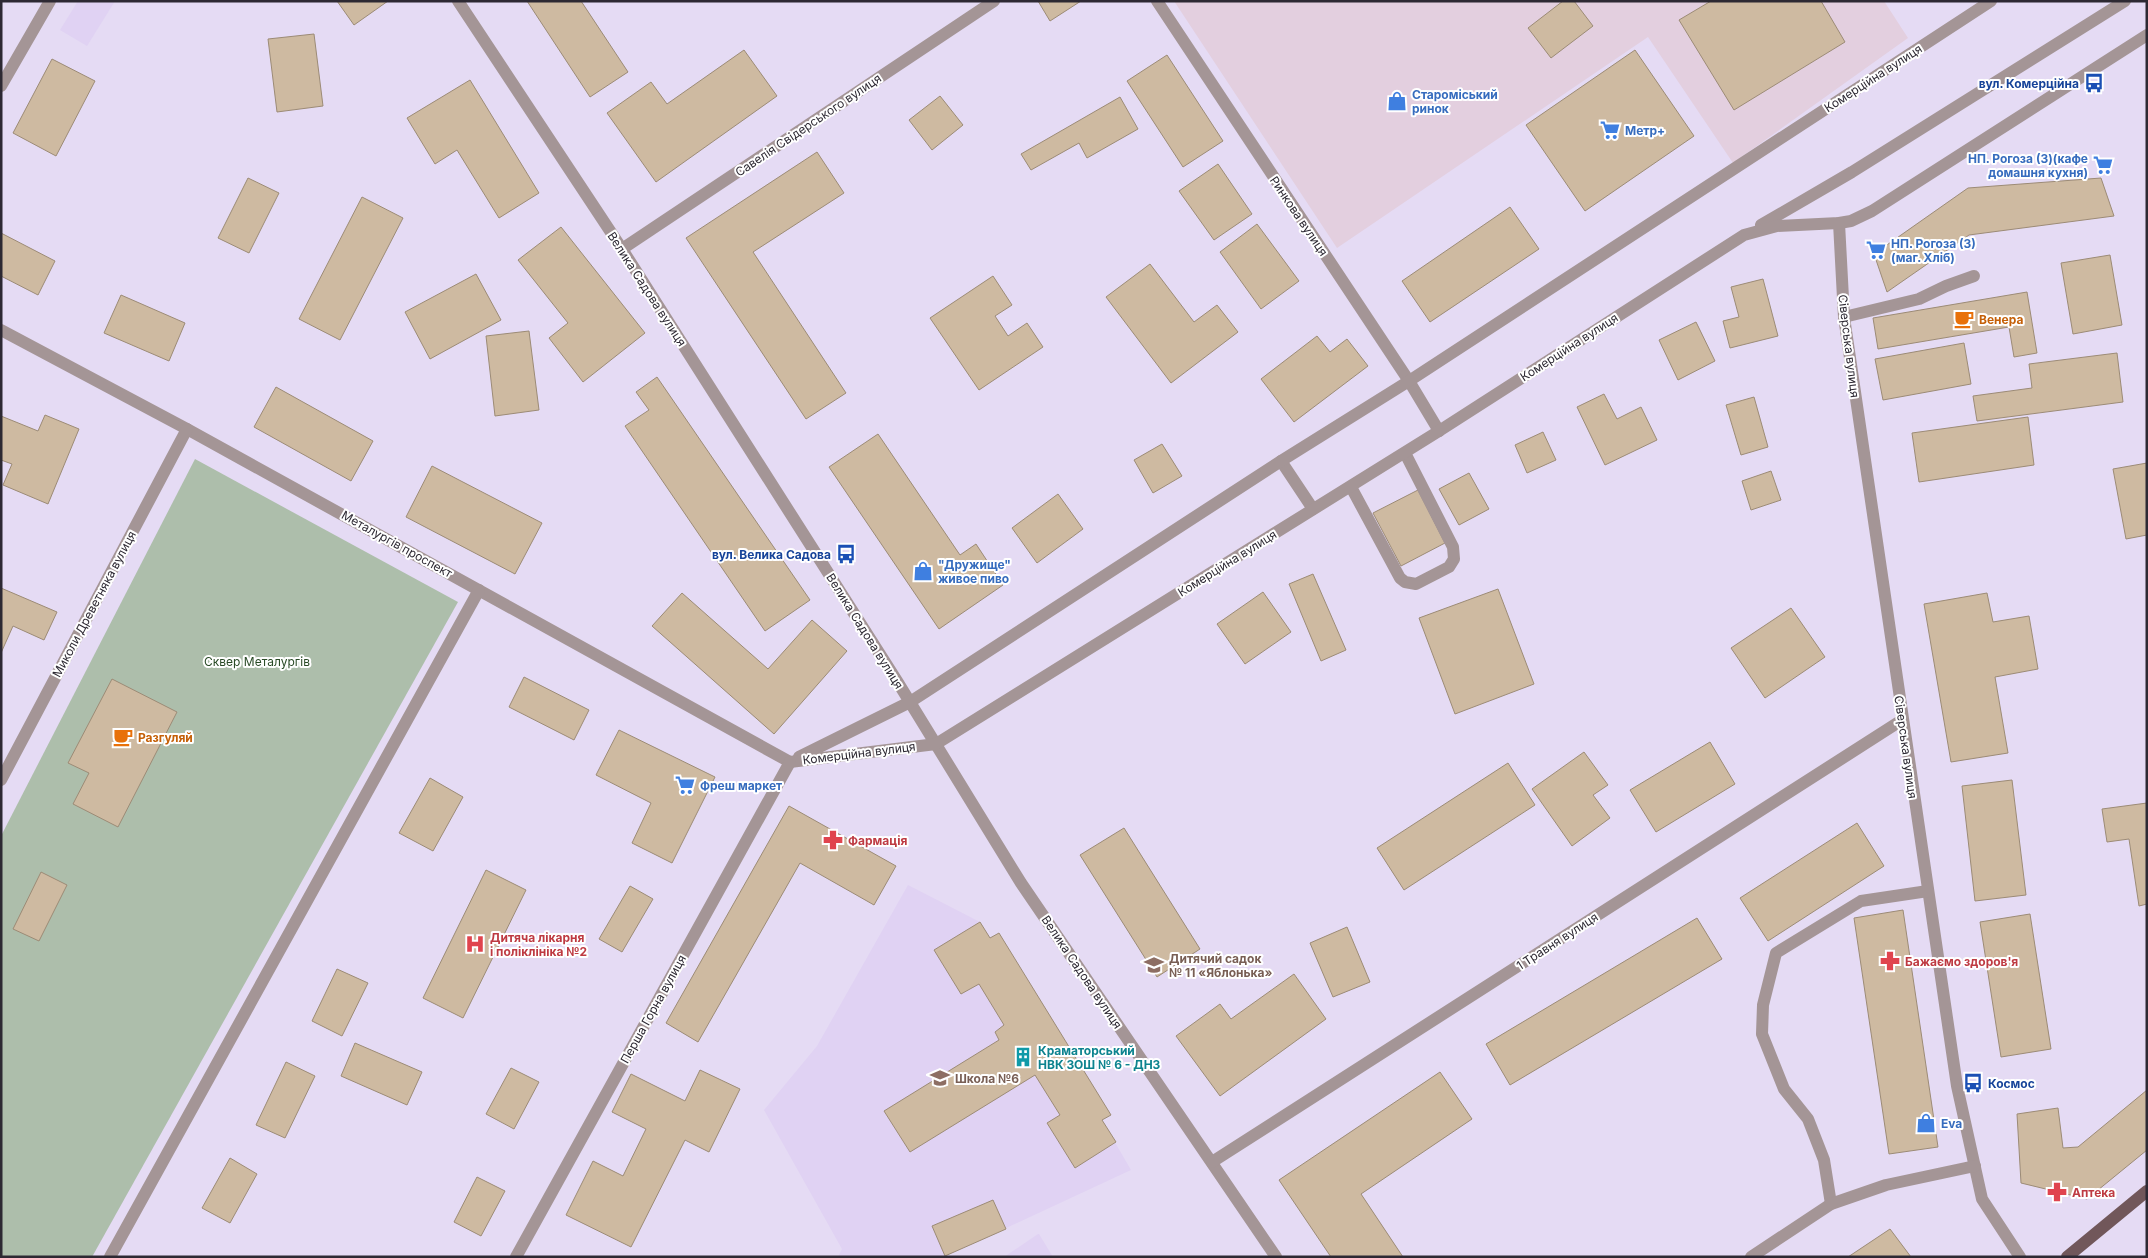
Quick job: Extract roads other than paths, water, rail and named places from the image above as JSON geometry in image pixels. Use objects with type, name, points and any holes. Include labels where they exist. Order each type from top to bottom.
[{"type":"main road","points":[[2067,1257],[2147,1191]]},
{"type":"street","points":[[1,86],[50,1]]},
{"type":"street","name":"Велика Садова вулиця","points":[[458,1],[622,249],[910,702],[1022,883],[1276,1257]]},
{"type":"street","name":"Савелія Свідерського вулиця","points":[[622,249],[994,1]]},
{"type":"street","name":"Ринкова вулиця","points":[[1157,1],[1409,381],[1439,431]]},
{"type":"street","name":"Комерційна вулиця","points":[[790,762],[910,702],[1281,461],[1409,381],[1991,1]]},
{"type":"street","points":[[1744,235],[1860,167],[2125,1]]},
{"type":"street","name":"Комерційна вулиця","points":[[790,762],[936,744],[1439,431],[1744,235],[1777,226],[1839,223],[1861,217],[1886,203],[2147,35]]},
{"type":"street","name":"Сіверська вулиця","points":[[1839,223],[1844,317],[1957,1086],[1982,1199],[2020,1257]]},
{"type":"street","points":[[1844,317],[1919,300],[1946,286],[1974,276]]},
{"type":"street","name":"Металургів проспект","points":[[1,330],[187,428],[790,762]]},
{"type":"street","name":"Миколи Древетняка вулиця","points":[[1,780],[187,428]]},
{"type":"street","points":[[1350,486],[1400,578],[1405,582],[1416,584],[1449,568],[1454,559],[1454,548],[1405,452]]},
{"type":"street","points":[[1281,461],[1313,509]]},
{"type":"street","points":[[110,1257],[479,590]]},
{"type":"street","name":"1 Травня вулиця","points":[[1212,1162],[1902,720]]},
{"type":"street","name":"Перша Горна вулиця","points":[[522,1255],[790,762]]},
{"type":"street","points":[[1831,1204],[1824,1160],[1808,1119],[1784,1089],[1762,1034],[1764,1005],[1776,953],[1861,901],[1928,891]]},
{"type":"street","points":[[1751,1257],[1831,1204],[1886,1185],[1974,1166]]},
{"type":"place","name":"вул. Комерційна","points":[[2094,83]]},
{"type":"place","name":"Староміський ринок","points":[[1397,101]]},
{"type":"place","name":"Метр+","points":[[1610,130]]},
{"type":"place","name":"НП. Рогоза (3)(кафе домашня кухня)","points":[[2103,165]]},
{"type":"place","name":"НП. Рогоза (3) (маг. Хліб)","points":[[1876,250]]},
{"type":"place","name":"Венера","points":[[1964,319]]},
{"type":"place","name":"вул. Велика Садова","points":[[846,554]]},
{"type":"place","name":"\"Дружище\" живое пиво","points":[[923,571]]},
{"type":"place","name":"Разгуляй","points":[[123,737]]},
{"type":"place","name":"Фреш маркет","points":[[685,785]]},
{"type":"place","name":"Фармація","points":[[833,840]]},
{"type":"place","name":"Дитяча лікарня і поліклініка №2","points":[[475,944]]},
{"type":"place","name":"Бажаємо здоров'я","points":[[1890,961]]},
{"type":"place","name":"Дитячий садок № 11 «Яблонька»","points":[[1154,965]]},
{"type":"place","name":"Краматорський НВК ЗОШ № 6 - ДНЗ","points":[[1023,1057]]},
{"type":"place","name":"Школа №6","points":[[940,1078]]},
{"type":"place","name":"Космос","points":[[1973,1083]]},
{"type":"place","name":"Eva","points":[[1926,1123]]},
{"type":"place","name":"Аптека","points":[[2057,1192]]},
{"type":"park label","name":"Сквер Металургів","points":[[257,661]]}]
